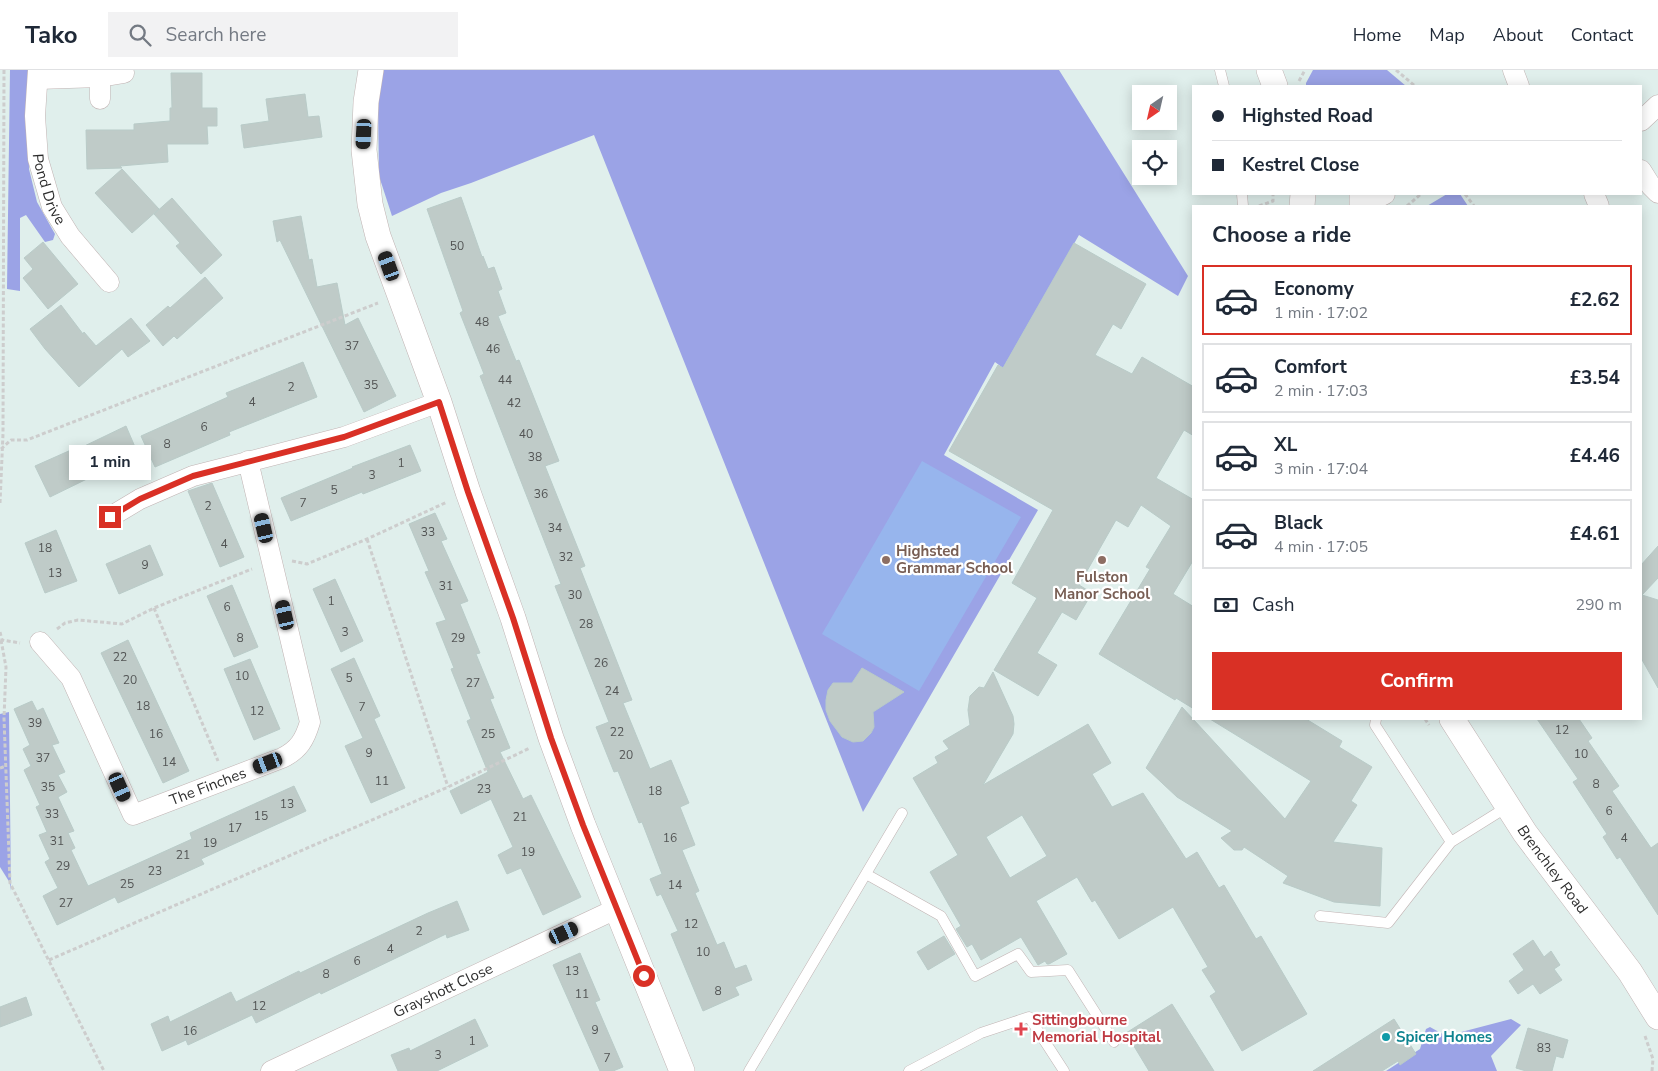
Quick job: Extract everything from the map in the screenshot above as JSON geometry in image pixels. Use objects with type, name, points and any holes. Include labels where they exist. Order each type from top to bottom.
[{"type":"street","points":[[371,70],[366,102],[364,150],[370,204],[378,236],[439,402],[468,492],[513,618],[551,738],[616,909],[682,1071]]},
{"type":"street","points":[[1269,70],[1275,85]]},
{"type":"street","points":[[1513,70],[1519,85]]},
{"type":"street","name":"Pond Drive","points":[[109,282],[70,236],[52,206],[38,159],[35,116],[38,74],[100,77],[124,73]]},
{"type":"street","points":[[100,77],[100,99]]},
{"type":"street","points":[[1642,120],[1658,104]]},
{"type":"street","points":[[1642,172],[1658,193]]},
{"type":"street","points":[[1362,202],[1382,195]]},
{"type":"street","points":[[110,517],[140,499],[193,476],[344,437],[439,402]]},
{"type":"street","name":"The Finches","points":[[40,642],[72,678],[133,815],[296,751],[306,737],[310,722],[248,461]]},
{"type":"street","name":"Brenchley Road","points":[[1453,720],[1524,833],[1630,972],[1650,1024]]},
{"type":"street","name":"Grayshott Close","points":[[271,1071],[616,909]]},
{"type":"lane","points":[[1220,70],[1224,85]]},
{"type":"lane","points":[[1376,720],[1374,725],[1451,842]]},
{"type":"lane","points":[[1320,916],[1388,924],[1451,842],[1508,806]]},
{"type":"lane","points":[[749,1071],[902,813]]},
{"type":"lane","points":[[866,874],[941,916],[975,976],[1018,954],[1031,972],[1068,970],[1114,1042]]},
{"type":"lane","points":[[909,1071],[981,1033],[1029,1017],[1064,1071]]},
{"type":"path","points":[[0,503],[3,434],[4,70]]},
{"type":"path","points":[[1297,85],[1305,70]]},
{"type":"path","points":[[1396,70],[1414,85]]},
{"type":"path","points":[[1258,205],[1273,201],[1273,195]]},
{"type":"path","points":[[1408,205],[1420,195]]},
{"type":"path","points":[[1,450],[11,440],[27,440],[400,295]]},
{"type":"path","points":[[0,632],[2,640],[19,643],[40,642],[65,623],[78,620],[122,624],[154,608],[272,561],[284,560],[307,564],[468,492]]},
{"type":"path","points":[[367,538],[448,786]]},
{"type":"path","points":[[154,608],[226,779]]},
{"type":"path","points":[[0,637],[6,667],[4,718],[10,883],[104,1071]]},
{"type":"path","points":[[48,960],[448,786],[551,738]]},
{"type":"path","points":[[0,768],[6,766]]},
{"type":"path","points":[[1650,1024],[1653,1059],[1652,1071]]},
{"type":"shaded area","points":[[10,70],[28,70],[29,169],[37,202],[55,234],[53,240],[45,242],[26,215],[20,218],[20,291],[7,289]]},
{"type":"shaded area","points":[[382,70],[1059,70],[1188,276],[1178,296],[1079,235],[1003,368],[995,362],[944,455],[1038,510],[863,812],[594,135],[441,193],[392,216],[379,176],[378,105]]},
{"type":"shaded area","points":[[1313,70],[1387,70],[1405,85],[1306,85]]},
{"type":"shaded area","points":[[1445,195],[1461,195],[1467,205],[1429,205]]},
{"type":"shaded area","points":[[922,461],[1021,517],[919,691],[822,634]]},
{"type":"shaded area","points":[[9,712],[11,891],[10,883],[0,867],[0,714]]},
{"type":"shaded area","points":[[1511,1019],[1521,1025],[1491,1056],[1497,1071],[1386,1071],[1420,1049],[1426,1029],[1430,1027],[1446,1036]]},
{"type":"building","points":[[171,73],[202,73],[202,108],[217,108],[217,126],[207,126],[208,144],[167,144],[168,162],[120,166],[122,168],[87,169],[86,130],[134,130],[134,124],[170,121],[170,108],[172,108]]},
{"type":"building","points":[[305,94],[308,117],[319,116],[322,137],[244,148],[241,125],[269,121],[266,99]]},
{"type":"building","points":[[122,169],[159,209],[132,233],[95,193]]},
{"type":"building","points":[[461,197],[482,257],[488,269],[494,267],[502,289],[498,291],[506,313],[498,316],[516,361],[519,360],[559,461],[545,466],[585,566],[580,568],[632,700],[623,703],[650,769],[671,760],[689,803],[680,807],[695,845],[682,850],[699,891],[695,893],[717,945],[724,942],[735,969],[746,965],[752,980],[735,987],[739,995],[703,1011],[671,934],[678,931],[661,894],[657,896],[650,879],[662,874],[642,822],[639,823],[618,771],[614,772],[596,727],[609,722],[555,586],[561,584],[480,376],[484,374],[460,313],[463,311],[427,209]]},
{"type":"building","points":[[172,198],[222,255],[201,274],[176,246],[180,243],[154,214]]},
{"type":"building","points":[[301,216],[309,260],[312,259],[317,287],[337,283],[345,325],[358,318],[396,396],[364,412],[280,240],[277,242],[273,221]]},
{"type":"building","points":[[43,242],[78,284],[48,309],[23,278],[33,269],[24,258]]},
{"type":"building","points":[[1074,243],[1146,284],[1121,329],[1113,324],[1095,355],[1132,374],[1142,357],[1192,386],[1192,435],[1184,430],[1156,478],[1192,499],[1192,562],[1173,594],[1192,606],[1192,708],[1176,698],[1175,700],[1099,654],[1150,569],[1146,567],[1171,526],[1141,505],[1128,527],[1116,520],[1079,585],[1092,593],[1076,620],[1062,612],[1037,653],[1057,665],[1038,696],[994,670],[1037,598],[1012,583],[1053,510],[949,451],[998,365],[1003,368]]},
{"type":"building","points":[[205,277],[223,298],[177,339],[174,336],[163,346],[146,325],[168,306],[170,308]]},
{"type":"building","points":[[61,305],[83,334],[84,332],[96,346],[131,318],[150,341],[128,357],[122,349],[79,387],[30,329]]},
{"type":"building","points":[[303,362],[317,397],[229,432],[230,435],[155,467],[141,436],[228,397],[226,393]]},
{"type":"building","points":[[126,426],[138,454],[50,497],[35,466],[71,450],[72,452]]},
{"type":"building","points":[[410,445],[421,471],[363,494],[362,492],[291,521],[281,498],[352,467]]},
{"type":"building","points":[[212,483],[244,557],[220,567],[188,491]]},
{"type":"building","points":[[435,513],[447,539],[441,541],[468,601],[460,604],[480,653],[476,654],[494,698],[490,699],[510,748],[500,752],[523,799],[531,795],[581,897],[543,915],[521,868],[507,874],[498,855],[513,847],[491,799],[461,814],[450,791],[488,772],[467,721],[471,719],[451,669],[454,668],[436,623],[446,620],[425,572],[429,571],[409,524]]},
{"type":"building","points":[[56,530],[77,581],[45,593],[25,543]]},
{"type":"building","points":[[150,545],[163,575],[119,594],[106,564]]},
{"type":"building","points":[[1658,546],[1658,578],[1642,595],[1642,564]]},
{"type":"building","points":[[335,579],[363,641],[341,652],[313,589]]},
{"type":"building","points":[[232,585],[258,647],[234,657],[207,596]]},
{"type":"building","points":[[1642,595],[1658,600],[1658,688],[1642,660]]},
{"type":"building","points":[[128,640],[189,771],[163,783],[101,653]]},
{"type":"building","points":[[354,658],[380,716],[374,719],[405,788],[371,803],[345,746],[363,738],[331,669]]},
{"type":"building","points":[[250,659],[280,729],[254,740],[224,669]]},
{"type":"building","points":[[862,668],[904,692],[873,712],[874,727],[871,733],[863,741],[853,742],[842,737],[830,721],[826,710],[826,700],[828,690],[833,683],[852,683]]},
{"type":"building","points":[[993,672],[1013,716],[1014,724],[1013,734],[983,785],[1088,724],[1111,763],[1092,774],[1112,807],[1143,793],[1186,859],[1197,852],[1219,888],[1224,885],[1256,939],[1261,936],[1307,1014],[1242,1051],[1210,996],[1216,992],[1202,970],[1208,967],[1173,907],[1119,939],[1095,900],[1092,902],[1077,877],[1036,901],[1067,954],[1049,964],[1045,961],[1038,965],[1021,937],[981,960],[972,944],[967,947],[956,929],[961,926],[930,872],[958,855],[913,778],[938,763],[935,757],[949,749],[943,741],[970,725],[968,710],[970,696],[979,687],[984,688]],"holes":[[[1022,815],[1047,856],[1010,878],[986,837]]]},
{"type":"building","points":[[32,701],[37,711],[43,708],[59,743],[52,745],[65,772],[58,775],[67,792],[58,797],[74,831],[68,833],[75,848],[71,850],[88,886],[192,839],[190,833],[294,786],[306,811],[201,859],[204,864],[118,903],[115,897],[57,925],[43,896],[58,888],[45,862],[50,859],[39,835],[47,832],[36,807],[40,805],[24,770],[31,766],[23,749],[30,745],[14,709]]},
{"type":"building","points":[[1182,707],[1285,819],[1311,781],[1212,720],[1308,720],[1342,741],[1339,747],[1372,767],[1351,801],[1357,805],[1333,842],[1382,848],[1380,906],[1334,902],[1283,883],[1288,876],[1244,847],[1242,850],[1234,850],[1221,838],[1232,831],[1177,797],[1146,768]]},
{"type":"building","points":[[1538,720],[1580,720],[1592,738],[1588,741],[1619,786],[1612,791],[1651,848],[1658,843],[1658,915],[1620,857],[1617,859],[1603,837],[1607,834],[1573,782],[1578,779]]},
{"type":"building","points":[[457,901],[469,930],[447,938],[446,934],[256,1023],[252,1015],[188,1045],[186,1040],[162,1051],[151,1024],[168,1016],[170,1022],[231,992],[236,1002],[299,971],[300,973]]},
{"type":"building","points":[[944,936],[955,954],[928,970],[917,952]]},
{"type":"building","points":[[1533,940],[1544,957],[1551,951],[1560,965],[1554,969],[1562,980],[1540,994],[1533,984],[1518,994],[1509,981],[1524,970],[1513,954]]},
{"type":"building","points":[[580,953],[600,1000],[595,1002],[623,1067],[613,1071],[600,1071],[553,965]]},
{"type":"building","points":[[26,997],[32,1015],[0,1027],[0,1007]]},
{"type":"building","points":[[1172,1004],[1214,1071],[1149,1071],[1126,1033]]},
{"type":"building","points":[[475,1019],[488,1046],[437,1071],[398,1071],[391,1055],[409,1048],[410,1051]]},
{"type":"building","name":"Spicer Homes","points":[[1394,1019],[1416,1054],[1400,1065],[1398,1061],[1382,1071],[1313,1071]]},
{"type":"building","points":[[1528,1028],[1568,1040],[1563,1058],[1556,1056],[1552,1071],[1526,1071],[1516,1068]]},
{"type":"place","name":"Highsted Grammar School","points":[[886,560]]},
{"type":"place","name":"Fulston Manor School","points":[[1102,560]]},
{"type":"place","name":"Sittingbourne Memorial Hospital","points":[[1021,1029]]},
{"type":"place","name":"Spicer Homes","points":[[1386,1037]]},
{"type":"route","points":[[110,517],[140,499],[193,476],[344,437],[439,402],[468,492],[513,618],[551,738],[583,825],[644,976]]}]
